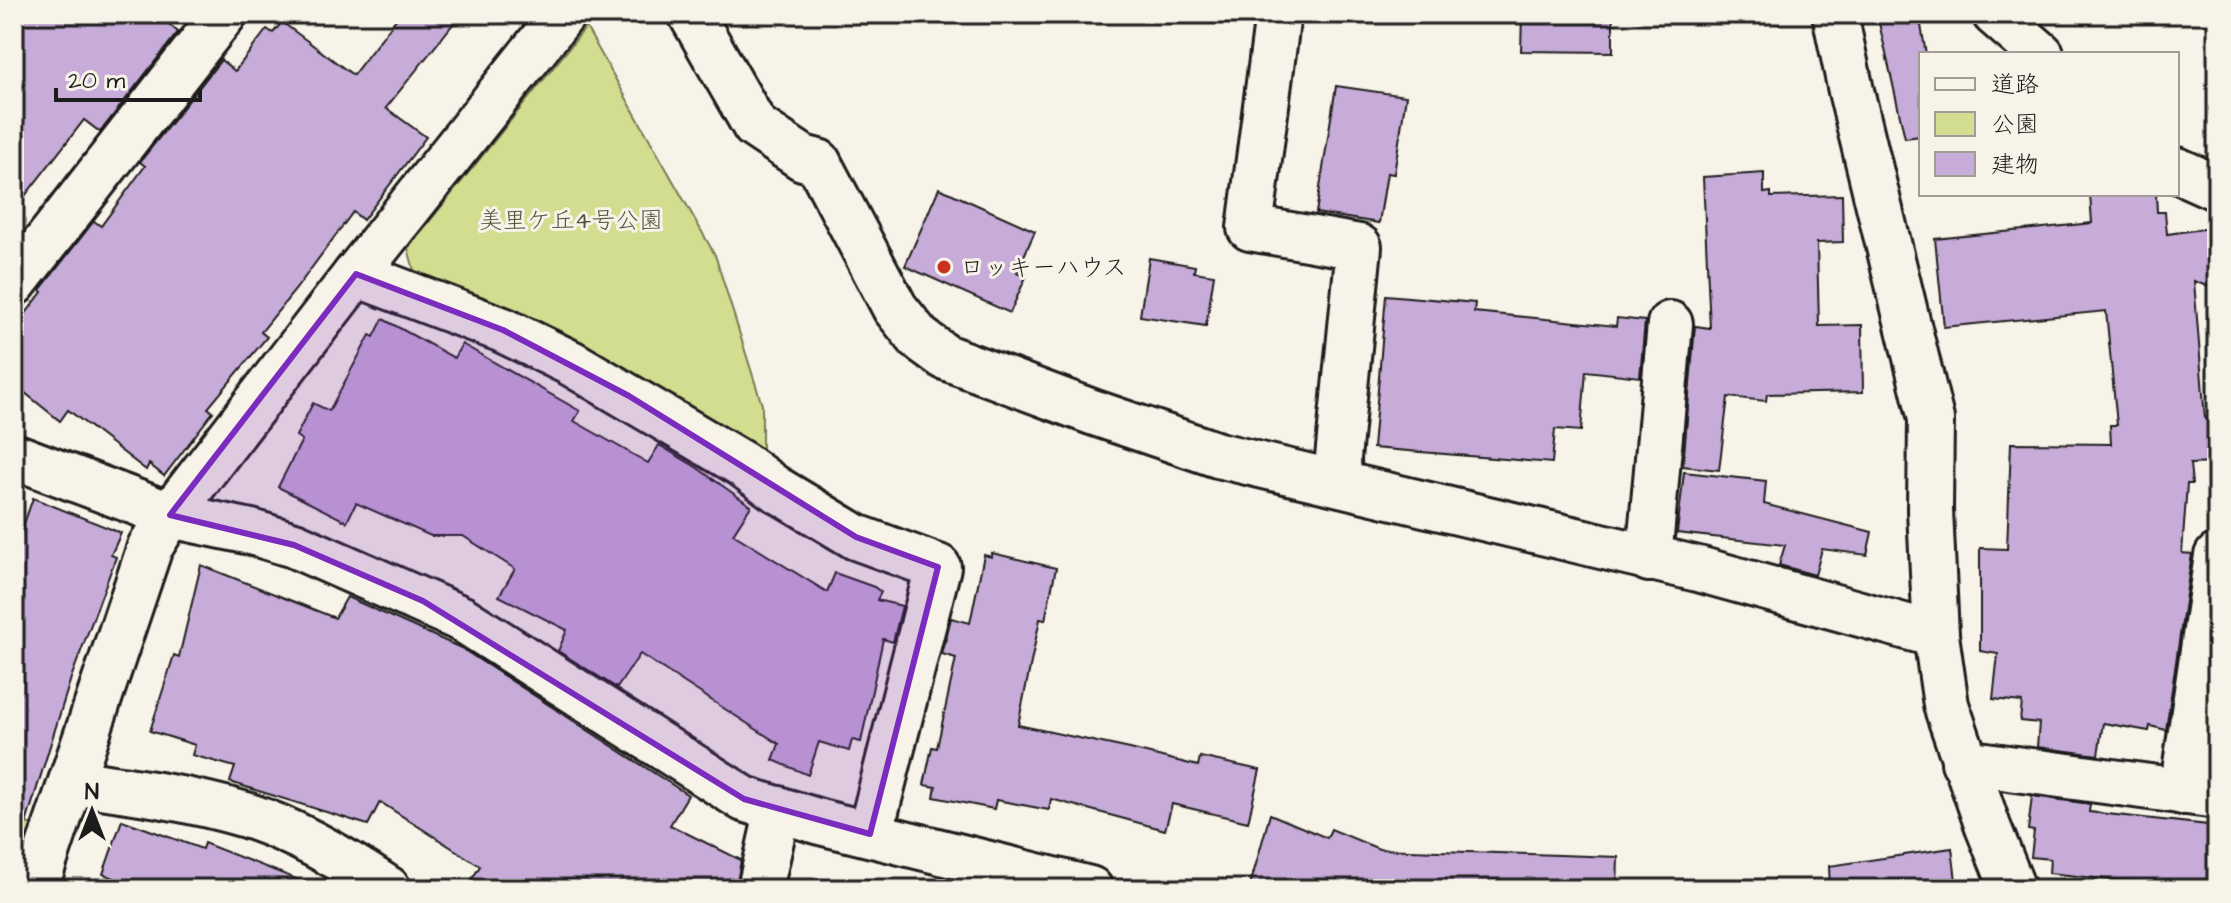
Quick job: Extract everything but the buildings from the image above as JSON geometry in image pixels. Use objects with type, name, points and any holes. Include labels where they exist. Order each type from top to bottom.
[{"type":"street","points":[[14,283],[224,14]]},
{"type":"street","points":[[35,889],[150,547],[170,515],[356,274],[563,14]]},
{"type":"street","points":[[691,14],[755,126],[803,158],[818,162],[895,308],[919,338],[945,357],[1218,455],[1698,569],[1936,635]]},
{"type":"street","points":[[1278,14],[1250,228],[1359,247],[1338,458],[1339,483]]},
{"type":"street","points":[[1835,14],[1931,419],[1930,510],[1936,635],[1946,705],[1964,762],[2013,889]]},
{"type":"street","points":[[1995,14],[2039,52]]},
{"type":"street","points":[[2179,171],[2217,188]]},
{"type":"street","points":[[356,274],[503,330],[571,363],[742,464],[773,487],[856,537],[938,567],[870,834]]},
{"type":"street","points":[[1649,559],[1670,324]]},
{"type":"street","points":[[14,456],[170,515],[251,532],[294,545],[462,619],[744,799],[1090,889]]},
{"type":"street","points":[[1964,762],[2199,794],[2217,556]]},
{"type":"street","points":[[71,782],[168,796],[250,816],[321,848],[388,889]]},
{"type":"street","points":[[760,889],[778,809]]},
{"type":"highlighted area","points":[[356,274],[503,330],[629,396],[856,537],[938,567],[870,834],[744,799],[423,601],[294,545],[170,515]]},
{"type":"green space","name":"美里ケ丘4号公園","points":[[586,27],[715,255],[762,405],[762,450],[586,347],[415,274],[408,248]]},
{"type":"green space","points":[[14,819],[33,825],[14,884]]},
{"type":"place","name":"ロッキーハウス","points":[[944,267]]}]
